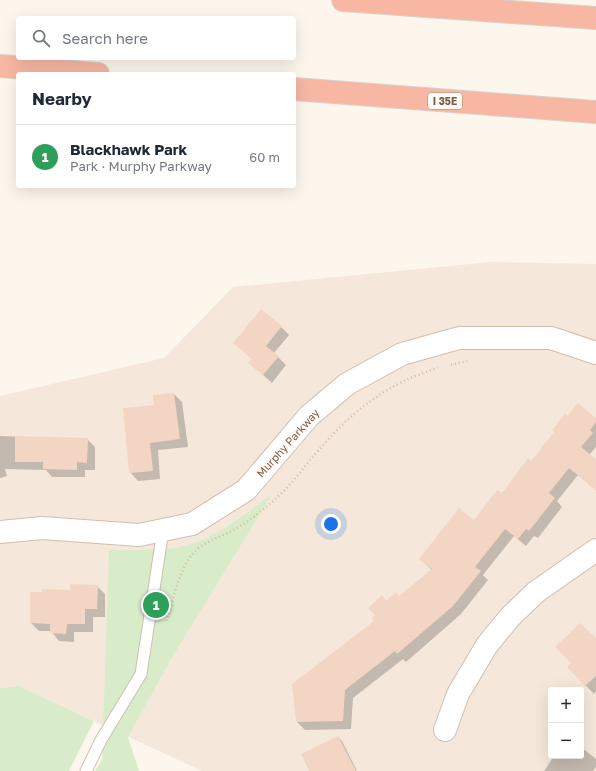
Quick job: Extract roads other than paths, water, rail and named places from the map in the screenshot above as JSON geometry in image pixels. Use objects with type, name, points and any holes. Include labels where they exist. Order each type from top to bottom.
[{"type":"highway","points":[[342,0],[596,18]]},
{"type":"highway","points":[[0,66],[74,72]]},
{"type":"highway","name":"I 35E","points":[[296,89],[596,112]]},
{"type":"street","name":"Murphy Parkway","points":[[0,532],[42,528],[139,535],[192,524],[246,490],[309,416],[347,384],[402,354],[459,338],[551,338],[596,353]]},
{"type":"street","points":[[445,730],[458,694],[487,646],[510,617],[536,592],[596,550]]},
{"type":"lane","points":[[86,771],[101,740],[141,674],[164,530]]},
{"type":"place","name":"Blackhawk Park","points":[[156,605]]}]
